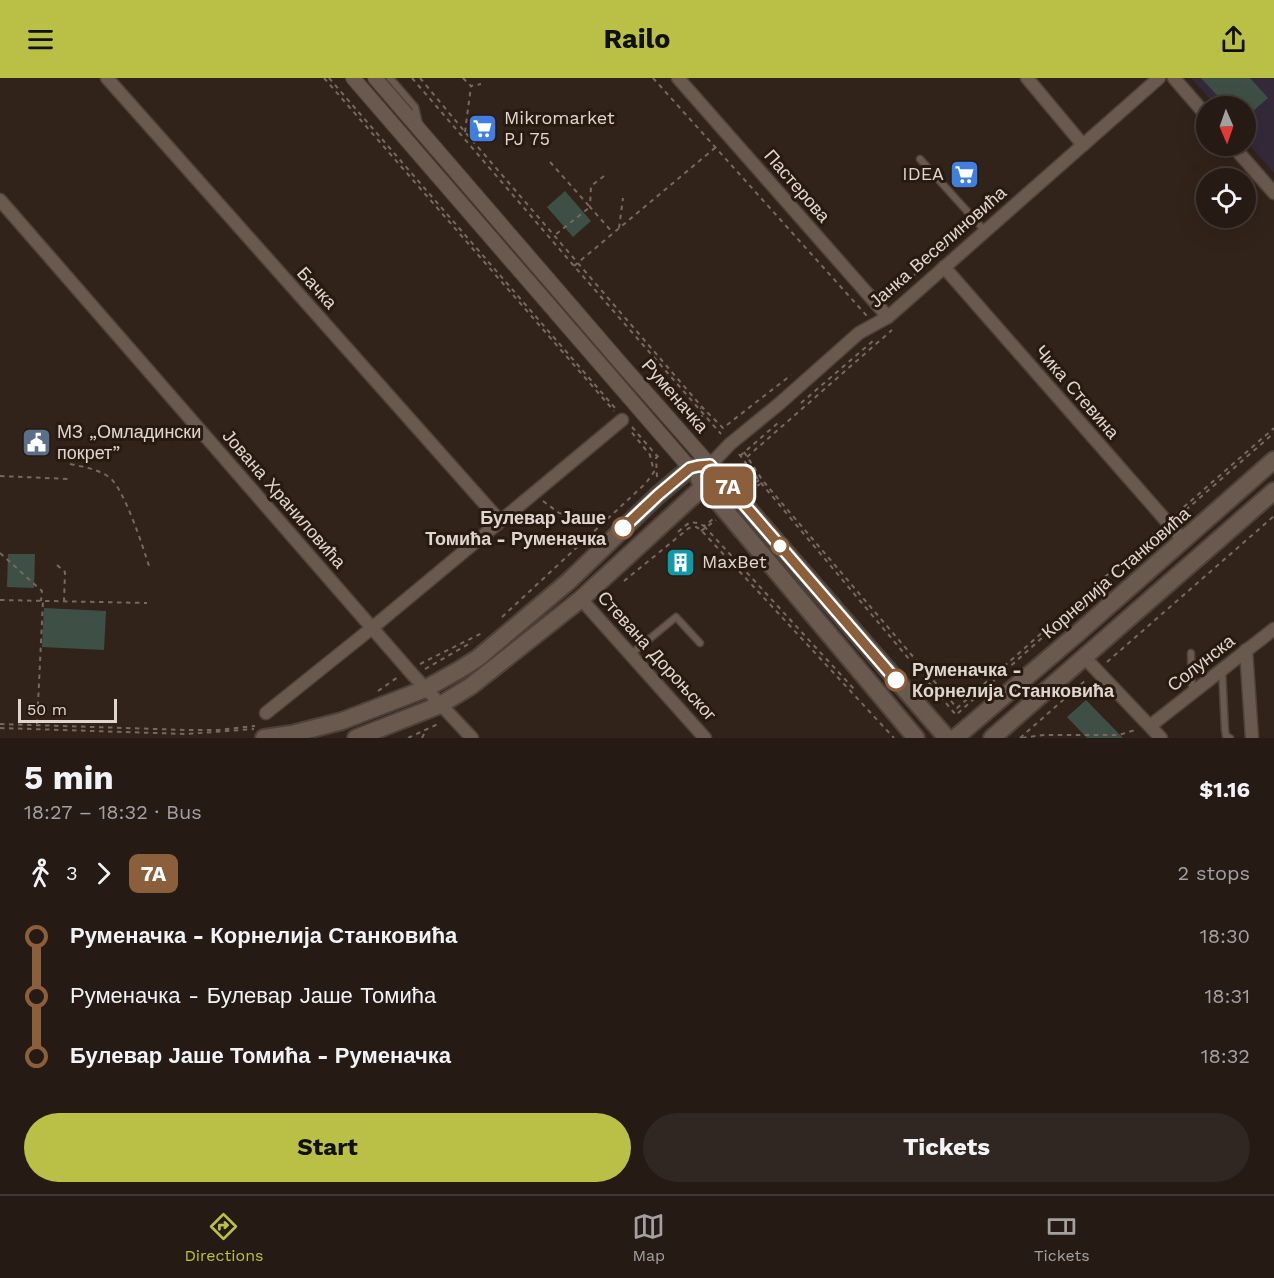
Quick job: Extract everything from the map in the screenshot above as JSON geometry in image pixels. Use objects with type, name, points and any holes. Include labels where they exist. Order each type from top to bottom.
[{"type":"main road","name":"Корнелија Станковића","points":[[955,738],[1274,460]]},
{"type":"main road","points":[[263,726],[292,734],[342,721],[425,688],[459,670],[478,658],[569,581],[658,495],[690,468],[710,465],[708,479],[704,486],[581,599],[487,674],[440,705],[357,738]]},
{"type":"main road","name":"Руменачка","points":[[710,465],[947,738]]},
{"type":"main road","name":"Руменачка","points":[[690,468],[916,738]]},
{"type":"main road","points":[[992,738],[1274,491]]},
{"type":"street","name":"Бачка","points":[[107,78],[500,521]]},
{"type":"street","name":"Руменачка","points":[[353,78],[690,468]]},
{"type":"street","name":"Руменачка","points":[[375,78],[710,465]]},
{"type":"street","name":"Пастерова","points":[[678,78],[888,317]]},
{"type":"street","points":[[1027,78],[1083,145]]},
{"type":"street","name":"Јанка Веселиновића","points":[[710,465],[730,444],[859,333],[888,317],[1159,78]]},
{"type":"street","points":[[1174,78],[1196,103]]},
{"type":"street","points":[[1242,156],[1274,193]]},
{"type":"street","name":"Јована Храниловића","points":[[0,200],[372,628],[472,738]]},
{"type":"street","name":"Чика Стевина","points":[[944,267],[1183,540]]},
{"type":"street","points":[[263,726],[372,628],[625,420]]},
{"type":"street","name":"Стевана Дороњског","points":[[581,599],[705,738]]},
{"type":"street","name":"Солунска","points":[[1150,726],[1274,628]]},
{"type":"street","points":[[1246,650],[1252,738]]},
{"type":"street","points":[[1084,657],[1161,738]]},
{"type":"lane","points":[[390,78],[415,107],[420,130]]},
{"type":"lane","points":[[920,159],[985,232]]},
{"type":"lane","points":[[631,655],[676,616],[700,644]]},
{"type":"lane","points":[[1191,653],[1192,693]]},
{"type":"lane","points":[[1222,669],[1225,730],[1230,738]]},
{"type":"path","points":[[324,78],[657,456]]},
{"type":"path","points":[[329,78],[625,420],[650,456],[654,472],[646,483],[504,617],[522,604]]},
{"type":"path","points":[[412,78],[730,444],[760,483],[956,715],[1274,428]]},
{"type":"path","points":[[420,78],[702,407],[723,428],[795,372]]},
{"type":"path","points":[[463,78],[471,86]]},
{"type":"path","points":[[653,78],[867,316],[976,221]]},
{"type":"path","points":[[471,86],[481,84]]},
{"type":"path","points":[[465,132],[471,86]]},
{"type":"path","points":[[574,266],[716,147]]},
{"type":"path","points":[[550,162],[614,234]]},
{"type":"path","points":[[555,236],[590,207],[591,186],[604,176]]},
{"type":"path","points":[[619,229],[623,198]]},
{"type":"path","points":[[682,434],[704,414]]},
{"type":"path","points":[[744,452],[763,481],[957,708],[1274,433]]},
{"type":"path","points":[[654,481],[657,477],[656,458],[670,445]]},
{"type":"path","points":[[70,464],[92,468],[111,479],[141,539],[149,566]]},
{"type":"path","points":[[0,476],[69,479]]},
{"type":"path","points":[[533,494],[559,513],[604,523]]},
{"type":"path","points":[[1020,738],[1274,516]]},
{"type":"path","points":[[704,526],[899,738]]},
{"type":"path","points":[[617,587],[689,528],[700,529],[894,738]]},
{"type":"path","points":[[0,553],[42,591],[37,726]]},
{"type":"path","points":[[57,565],[65,572],[64,602]]},
{"type":"path","points":[[0,600],[147,603]]},
{"type":"path","points":[[420,664],[487,633],[427,667]]},
{"type":"path","points":[[387,690],[378,693],[399,676]]},
{"type":"path","points":[[38,695],[44,696]]},
{"type":"path","points":[[408,738],[440,723]]},
{"type":"path","points":[[0,726],[219,730],[263,726]]},
{"type":"path","points":[[0,726],[186,735],[219,733],[263,726]]},
{"type":"path","points":[[1020,738],[1043,735],[1119,735],[1150,726]]},
{"type":"path","points":[[422,738],[426,730]]},
{"type":"shaded area","points":[[1191,78],[1274,78],[1274,173],[1256,153],[1256,96],[1207,96]]},
{"type":"green space","points":[[1201,78],[1250,78],[1268,98],[1256,108],[1256,96],[1218,96]]},
{"type":"green space","points":[[565,191],[591,221],[573,237],[547,207]]},
{"type":"green space","points":[[8,554],[35,554],[34,588],[7,587]]},
{"type":"green space","points":[[44,608],[106,611],[104,650],[42,647]]},
{"type":"green space","points":[[1086,700],[1123,738],[1087,738],[1067,717]]},
{"type":"bus line","name":"7A","points":[[623,528],[690,468],[710,465],[896,680]]},
{"type":"place","name":"Mikromarket PJ 75","points":[[483,128]]},
{"type":"place","name":"IDEA","points":[[965,174]]},
{"type":"place","name":"МЗ „Омладински покрет”","points":[[36,442]]},
{"type":"place","name":"Булевар Јаше Томића - Руменачка","points":[[623,528]]},
{"type":"place","name":"MaxBet","points":[[681,562]]},
{"type":"place","name":"Руменачка - Корнелија Станковића","points":[[896,680]]}]
